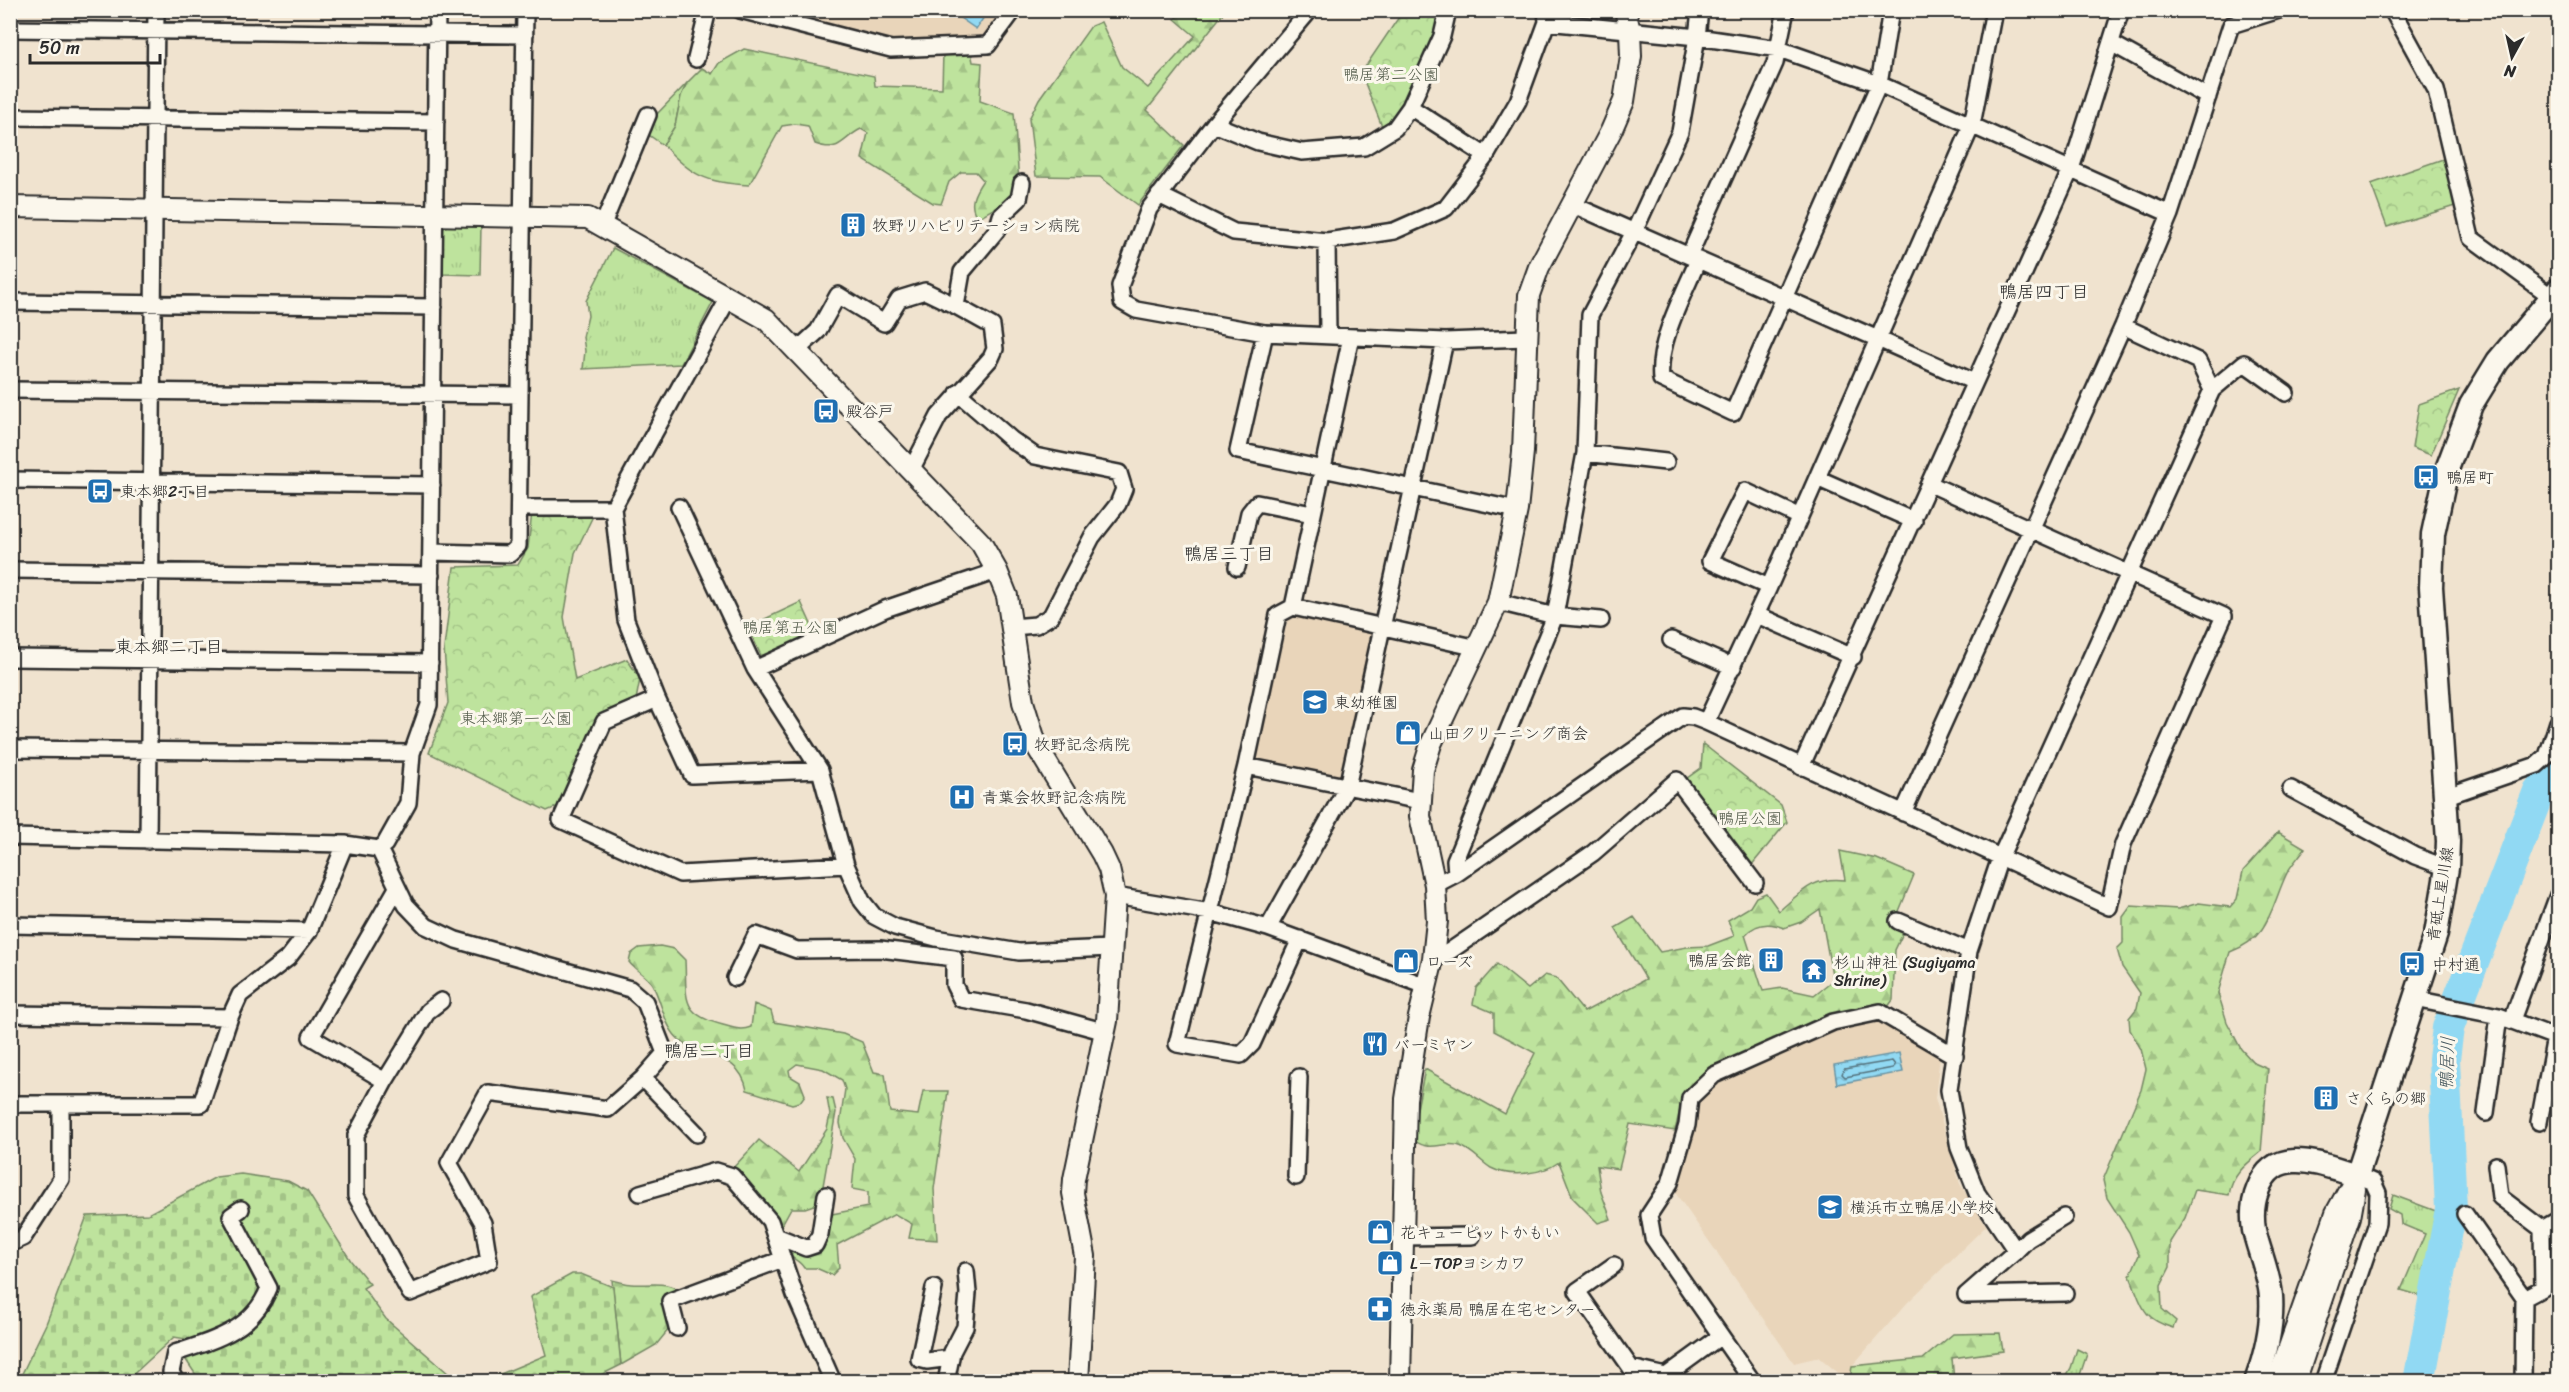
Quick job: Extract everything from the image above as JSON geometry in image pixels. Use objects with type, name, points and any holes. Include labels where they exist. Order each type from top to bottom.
[{"type":"main road","name":"青砥上星川線","points":[[2357,1175],[2436,934],[2447,868],[2447,796],[2431,586],[2433,534],[2447,469],[2471,405],[2498,361],[2555,293]]},
{"type":"main road","points":[[2256,1382],[2267,1345],[2271,1320],[2269,1278],[2254,1227],[2254,1199],[2261,1180],[2276,1164],[2299,1160],[2357,1175]]},
{"type":"street","points":[[148,841],[156,10]]},
{"type":"street","points":[[10,837],[345,844],[379,849],[385,844],[408,803],[412,753],[429,705],[437,10]]},
{"type":"street","points":[[431,552],[510,554],[518,546],[525,10]]},
{"type":"street","points":[[696,59],[708,10]]},
{"type":"street","points":[[740,10],[891,49],[988,45],[1014,10]]},
{"type":"street","points":[[1310,10],[1214,124],[1149,209],[1120,286],[1122,302],[1136,310],[1265,333],[1445,340],[1526,338]]},
{"type":"street","points":[[1214,124],[1258,142],[1302,152],[1364,147],[1395,128],[1410,107],[1442,36],[1448,10]]},
{"type":"street","points":[[1400,1382],[1402,1176],[1406,1100],[1437,921],[1435,885],[1420,816],[1423,770],[1431,744],[1498,602],[1517,510],[1523,452],[1529,295],[1539,267],[1611,131],[1624,101],[1630,56],[1630,31],[1626,10]]},
{"type":"street","points":[[1456,874],[1455,860],[1555,616],[1585,453],[1590,315],[1635,232],[1683,123],[1700,10]]},
{"type":"street","points":[[1786,10],[1775,63],[1694,258],[1660,365],[1661,379],[1733,413],[1879,84],[1891,10]]},
{"type":"street","points":[[1706,723],[1757,615],[1972,125],[1994,10]]},
{"type":"street","points":[[1801,767],[1853,657],[2071,169],[2121,10]]},
{"type":"street","points":[[1903,813],[2123,326],[2170,214],[2231,25],[2279,10]]},
{"type":"street","points":[[2392,10],[2436,90],[2471,238],[2555,293]]},
{"type":"street","points":[[1159,195],[1234,232],[1327,241],[1394,231],[1446,208],[1486,156],[1518,101],[1546,16],[1630,31],[1779,49],[1879,84],[2170,214]]},
{"type":"street","points":[[10,29],[525,35]]},
{"type":"street","points":[[2111,43],[2208,97]]},
{"type":"street","points":[[1410,107],[1486,156]]},
{"type":"street","points":[[602,227],[648,115]]},
{"type":"street","points":[[10,117],[436,122]]},
{"type":"street","points":[[956,306],[962,272],[997,230],[1001,216],[1019,199],[1022,183]]},
{"type":"street","points":[[1571,204],[1974,382]]},
{"type":"street","points":[[10,207],[588,218],[766,319],[981,543],[998,571],[1007,596],[1023,702],[1037,747],[1102,854],[1109,869],[1115,896],[1106,1032],[1074,1179],[1074,1202],[1085,1256],[1078,1382]]},
{"type":"street","points":[[1327,241],[1328,335]]},
{"type":"street","points":[[796,351],[818,331],[838,295],[884,323],[899,299],[925,291],[992,326],[995,349],[991,358],[939,416],[911,470]]},
{"type":"street","points":[[728,299],[613,508],[626,620],[657,699],[692,775],[820,770]]},
{"type":"street","points":[[10,302],[434,307]]},
{"type":"street","points":[[2123,326],[2198,361],[2212,390]]},
{"type":"street","points":[[1265,333],[1238,451],[1517,510]]},
{"type":"street","points":[[1293,607],[1351,337]]},
{"type":"street","points":[[1268,928],[1347,787],[1384,627],[1445,340]]},
{"type":"street","points":[[2016,1251],[1977,1193],[1959,1148],[1949,1090],[1969,951],[2000,858],[2212,390],[2244,363],[2286,393]]},
{"type":"street","points":[[10,390],[520,395]]},
{"type":"street","points":[[958,393],[1012,440],[1035,456],[1119,473],[1124,489],[1118,504],[1092,537],[1051,616],[1036,625],[1012,627]]},
{"type":"street","points":[[1585,453],[1666,462]]},
{"type":"street","points":[[1817,478],[1914,521]]},
{"type":"street","points":[[10,480],[432,485]]},
{"type":"street","points":[[1435,885],[1456,874],[1683,716],[1693,717],[2109,907],[2123,844],[2224,616],[1930,484]]},
{"type":"street","points":[[1769,588],[1710,561],[1745,491],[1800,517]]},
{"type":"street","points":[[1237,567],[1249,513],[1257,503],[1312,514]]},
{"type":"street","points":[[519,507],[613,508]]},
{"type":"street","points":[[679,507],[755,669],[820,770],[846,865],[862,901],[874,916],[895,927],[936,938],[1019,952],[1111,948]]},
{"type":"street","points":[[10,570],[431,575]]},
{"type":"street","points":[[755,669],[885,609],[998,571]]},
{"type":"street","points":[[1498,602],[1555,616],[1601,620]]},
{"type":"street","points":[[1300,939],[1252,1044],[1240,1055],[1177,1044],[1246,766],[1278,615],[1293,607],[1478,648]]},
{"type":"street","points":[[1757,615],[1853,657]]},
{"type":"street","points":[[1671,640],[1733,667]]},
{"type":"street","points":[[10,658],[430,663]]},
{"type":"street","points":[[657,699],[604,722],[561,820],[680,874],[846,865]]},
{"type":"street","points":[[2447,796],[2537,765],[2547,756],[2559,722]]},
{"type":"street","points":[[10,749],[412,753]]},
{"type":"street","points":[[1246,766],[1420,801]]},
{"type":"street","points":[[1432,958],[1450,951],[1593,853],[1677,780],[1755,884]]},
{"type":"street","points":[[2291,789],[2415,856],[2447,868]]},
{"type":"street","points":[[10,1104],[201,1104],[230,1017],[240,995],[288,958],[309,931],[345,844]]},
{"type":"street","points":[[379,849],[406,905],[426,926],[456,940],[630,989],[645,1002],[665,1053],[643,1078],[608,1109],[488,1093],[449,1163],[483,1224],[489,1260],[410,1293],[356,1196],[356,1136],[428,1011],[441,1001]]},
{"type":"street","points":[[386,1081],[312,1037],[397,888]]},
{"type":"street","points":[[2486,1113],[2506,1018],[2559,895]]},
{"type":"street","points":[[1115,896],[1210,912],[1268,928],[1426,986]]},
{"type":"street","points":[[1898,921],[1969,951]]},
{"type":"street","points":[[10,925],[309,931]]},
{"type":"street","points":[[735,978],[756,935],[797,950],[880,949],[954,958],[954,985],[961,999],[1026,1010],[1106,1032]]},
{"type":"street","points":[[2415,999],[2467,1008],[2557,1032],[2539,1122]]},
{"type":"street","points":[[1753,1382],[1653,1238],[1649,1215],[1670,1183],[1687,1125],[1690,1098],[1714,1075],[1833,1022],[1880,1012],[1955,1056]]},
{"type":"street","points":[[10,1014],[230,1017]]},
{"type":"street","points":[[1296,1177],[1299,1077]]},
{"type":"street","points":[[643,1078],[697,1134]]},
{"type":"street","points":[[12,1243],[23,1238],[61,1179],[61,1105]]},
{"type":"street","points":[[2496,1166],[2500,1197],[2542,1229],[2551,1278],[2543,1288],[2524,1298]]},
{"type":"street","points":[[640,1193],[716,1171],[732,1176],[770,1221],[803,1315],[833,1382]]},
{"type":"street","points":[[2277,1382],[2336,1213],[2357,1175]]},
{"type":"street","points":[[2295,1382],[2350,1217],[2357,1175]]},
{"type":"street","points":[[2323,1382],[2377,1223],[2378,1193],[2373,1182],[2357,1175]]},
{"type":"street","points":[[776,1236],[806,1248],[815,1245],[820,1234],[826,1195]]},
{"type":"street","points":[[176,1382],[171,1372],[175,1353],[232,1332],[262,1305],[266,1296],[269,1288],[231,1216],[241,1209]]},
{"type":"street","points":[[2465,1214],[2524,1298],[2523,1382]]},
{"type":"street","points":[[2064,1217],[2028,1239],[1966,1295],[2066,1293]]},
{"type":"street","points":[[2542,1229],[2559,1220]]},
{"type":"street","points":[[1403,1237],[1472,1236]]},
{"type":"street","points":[[676,1328],[669,1301],[783,1259]]},
{"type":"street","points":[[1614,1265],[1577,1291],[1631,1368],[1666,1376],[1721,1336]]},
{"type":"street","points":[[946,1382],[951,1358],[965,1327],[969,1293],[966,1270]]},
{"type":"street","points":[[934,1288],[919,1359],[927,1361],[951,1358]]},
{"type":"shaded area","points":[[765,11],[1002,11],[980,40],[891,42]]},
{"type":"shaded area","name":"東幼稚園","points":[[1293,614],[1361,629],[1376,635],[1344,782],[1254,761],[1288,619]]},
{"type":"shaded area","name":"横浜市立鴨居小学校","points":[[1877,1018],[1940,1056],[1935,1098],[1960,1184],[1986,1226],[1908,1302],[1852,1366],[1850,1381],[1848,1381],[1819,1357],[1794,1363],[1672,1188],[1694,1097],[1718,1080],[1829,1034]]},
{"type":"green space","points":[[1182,11],[1225,11],[1147,110],[1184,145],[1138,205],[1100,177],[1036,176],[1029,119],[1039,99],[1091,26],[1101,22],[1122,67],[1148,88],[1195,36],[1175,19]]},
{"type":"green space","name":"鴨居第二公園","points":[[1403,11],[1444,11],[1428,58],[1412,92],[1393,120],[1383,129],[1361,73]]},
{"type":"green space","points":[[744,49],[874,76],[875,86],[942,88],[943,53],[971,52],[973,62],[982,63],[980,101],[1014,113],[1019,183],[1016,190],[1002,204],[978,218],[973,203],[983,180],[976,172],[961,172],[949,182],[941,204],[933,203],[862,159],[868,133],[861,129],[840,144],[830,147],[815,144],[808,126],[795,124],[782,126],[749,185],[711,180],[701,176],[683,164],[663,145],[675,126],[681,96],[687,83],[702,68],[712,74],[719,63]]},
{"type":"green space","points":[[687,83],[681,96],[675,126],[663,145],[646,133],[656,115]]},
{"type":"green space","points":[[2443,159],[2455,206],[2387,227],[2371,184]]},
{"type":"green space","points":[[450,224],[481,225],[480,275],[442,274],[441,230]]},
{"type":"green space","points":[[613,248],[713,302],[681,364],[583,369],[585,351],[583,337],[588,316],[586,301]]},
{"type":"green space","points":[[2459,390],[2431,455],[2412,448],[2419,404]]},
{"type":"green space","name":"東本郷第一公園","points":[[532,512],[593,516],[575,553],[564,617],[575,680],[627,659],[640,679],[636,700],[600,718],[561,805],[547,811],[429,753],[448,703],[444,648],[454,567],[518,565],[528,548]]},
{"type":"green space","name":"鴨居第五公園","points":[[801,602],[816,635],[762,658],[748,627]]},
{"type":"green space","name":"鴨居公園","points":[[1703,744],[1781,805],[1787,822],[1750,867],[1683,781],[1701,768]]},
{"type":"green space","points":[[2278,832],[2305,848],[2288,872],[2272,911],[2261,930],[2253,939],[2230,952],[2218,993],[2227,1022],[2241,1049],[2254,1063],[2268,1069],[2261,1152],[2236,1176],[2229,1195],[2195,1190],[2185,1218],[2170,1242],[2170,1267],[2161,1285],[2162,1309],[2176,1321],[2173,1328],[2154,1320],[2140,1302],[2130,1276],[2139,1255],[2129,1232],[2107,1198],[2103,1180],[2141,1090],[2146,1069],[2141,1049],[2130,1030],[2129,1018],[2137,1008],[2140,993],[2122,967],[2117,949],[2123,943],[2123,917],[2131,906],[2178,909],[2199,903],[2230,907],[2237,899],[2243,871]]},
{"type":"green space","points":[[1840,851],[1877,859],[1914,875],[1892,928],[1903,933],[1895,950],[1893,1000],[1887,1008],[1712,1072],[1683,1096],[1675,1131],[1630,1124],[1619,1169],[1597,1166],[1601,1192],[1611,1219],[1598,1223],[1573,1198],[1559,1162],[1535,1172],[1507,1173],[1491,1168],[1460,1146],[1449,1144],[1427,1146],[1415,1141],[1415,1119],[1425,1069],[1505,1114],[1535,1053],[1494,1031],[1494,1013],[1473,1004],[1476,988],[1497,964],[1528,989],[1545,975],[1556,978],[1584,1012],[1646,979],[1615,928],[1634,917],[1660,952],[1708,946],[1734,936],[1728,920],[1750,907],[1756,897],[1766,893],[1779,911],[1801,892],[1816,883],[1834,879],[1845,880]],"holes":[[[1820,909],[1833,980],[1814,995],[1782,988],[1763,991],[1745,935],[1763,925],[1784,928],[1801,922]]]},
{"type":"green space","points":[[660,946],[674,949],[685,960],[689,1003],[699,1016],[709,1021],[744,1029],[751,1027],[754,1004],[771,1011],[774,1022],[843,1034],[862,1042],[874,1072],[885,1074],[890,1112],[918,1115],[923,1091],[948,1091],[934,1189],[937,1240],[909,1238],[912,1224],[895,1214],[837,1245],[839,1268],[832,1275],[816,1268],[804,1268],[788,1254],[783,1246],[802,1254],[827,1215],[868,1207],[868,1192],[852,1189],[855,1159],[843,1138],[840,1123],[845,1089],[842,1080],[823,1069],[797,1064],[789,1070],[790,1076],[800,1082],[805,1095],[800,1102],[792,1104],[747,1090],[737,1069],[720,1058],[691,1047],[675,1035],[670,1029],[652,984],[629,962],[631,954],[639,948]]},
{"type":"green space","points":[[827,1098],[833,1099],[836,1112],[820,1203],[805,1208],[791,1208],[780,1228],[732,1169],[759,1140],[799,1172],[827,1129],[830,1115]]},
{"type":"green space","points":[[241,1174],[288,1181],[307,1191],[351,1261],[370,1284],[363,1288],[386,1319],[457,1381],[200,1381],[182,1354],[192,1340],[174,1337],[126,1381],[18,1382],[46,1324],[87,1216],[148,1214],[216,1177]]},
{"type":"green space","points":[[2393,1195],[2444,1214],[2428,1298],[2401,1290],[2425,1234],[2401,1224],[2400,1215],[2389,1209]]},
{"type":"green space","points":[[572,1274],[581,1274],[613,1287],[621,1365],[589,1381],[484,1381],[546,1355],[530,1297]]},
{"type":"green space","points":[[612,1280],[629,1284],[671,1286],[680,1293],[664,1305],[669,1329],[656,1345],[621,1365]]},
{"type":"green space","points":[[2000,1333],[2003,1351],[1952,1358],[1954,1381],[1850,1381],[1852,1366],[1923,1359],[1953,1334]]},
{"type":"green space","points":[[2077,1349],[2087,1354],[2078,1381],[2064,1380],[2071,1368]]},
{"type":"water","points":[[950,10],[988,11],[976,29]]},
{"type":"water","points":[[1899,1053],[1903,1072],[1837,1084],[1834,1065]]},
{"type":"waterway","name":"鴨居川","points":[[2419,1382],[2451,1209],[2444,1059],[2448,1028],[2539,791],[2556,771],[2558,764]]},
{"type":"place","name":"牧野リハビリテーション病院","points":[[853,225]]},
{"type":"place","name":"殿谷戸","points":[[826,411]]},
{"type":"place","name":"鴨居町","points":[[2426,477]]},
{"type":"place","name":"東本郷2丁目","points":[[100,491]]},
{"type":"place","name":"東幼稚園","points":[[1315,702]]},
{"type":"place","name":"山田クリーニング商会","points":[[1408,733]]},
{"type":"place","name":"牧野記念病院","points":[[1015,744]]},
{"type":"place","name":"青葉会牧野記念病院","points":[[962,797]]},
{"type":"place","name":"鴨居会館","points":[[1771,960]]},
{"type":"place","name":"ローズ","points":[[1406,961]]},
{"type":"place","name":"中村通","points":[[2412,964]]},
{"type":"place","name":"杉山神社 (Sugiyama Shrine)","points":[[1814,971]]},
{"type":"place","name":"バーミヤン","points":[[1375,1044]]},
{"type":"place","name":"さくらの郷","points":[[2326,1098]]},
{"type":"place","name":"横浜市立鴨居小学校","points":[[1830,1207]]},
{"type":"place","name":"花キューピットかもい","points":[[1380,1232]]},
{"type":"place","name":"L－TOPヨシカワ","points":[[1390,1263]]},
{"type":"place","name":"徳永薬局 鴨居在宅センター","points":[[1380,1309]]},
{"type":"district","name":"鴨居四丁目","points":[[2044,292]]},
{"type":"district","name":"鴨居三丁目","points":[[1229,554]]},
{"type":"district","name":"東本郷二丁目","points":[[169,647]]},
{"type":"district","name":"鴨居二丁目","points":[[709,1051]]}]
